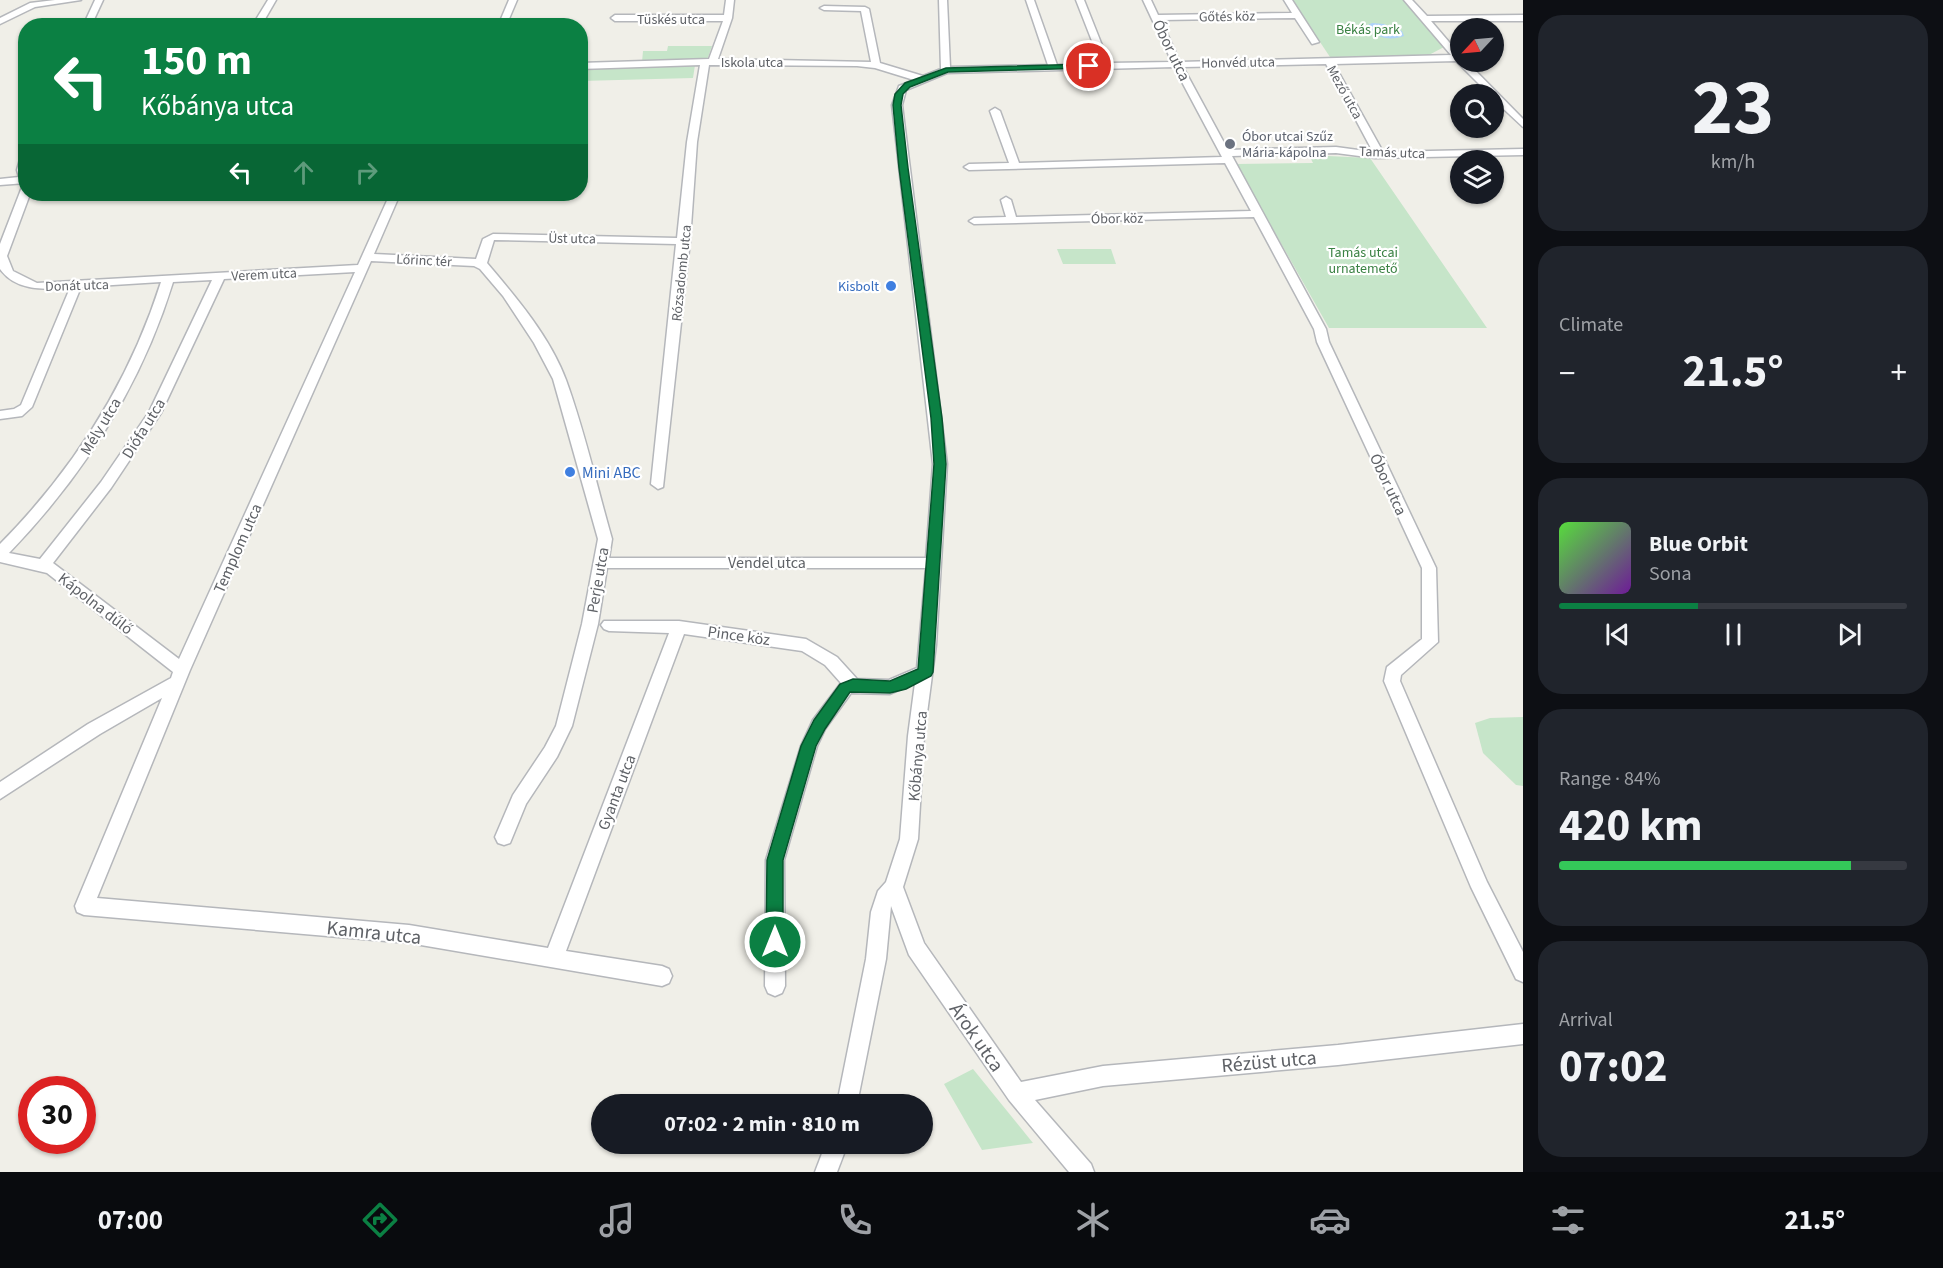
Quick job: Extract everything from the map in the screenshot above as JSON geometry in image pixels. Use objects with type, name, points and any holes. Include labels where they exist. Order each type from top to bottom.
[{"type":"street","points":[[0,21],[33,5],[77,0]]},
{"type":"street","points":[[91,18],[99,0]]},
{"type":"street","points":[[261,18],[273,0]]},
{"type":"street","points":[[505,18],[513,0]]},
{"type":"street","name":"Rózsadomb utca","points":[[658,484],[684,241],[692,142],[709,62],[728,18],[730,0]]},
{"type":"street","points":[[943,0],[946,70]]},
{"type":"street","points":[[1030,0],[1054,68]]},
{"type":"street","points":[[1080,0],[1106,66]]},
{"type":"street","name":"Óbor utca","points":[[1147,0],[1177,64],[1320,329],[1323,342],[1429,568],[1430,642],[1393,672],[1392,681],[1480,886],[1523,972]]},
{"type":"street","points":[[1288,0],[1315,42]]},
{"type":"street","points":[[1408,0],[1450,48]]},
{"type":"street","points":[[824,8],[865,9],[876,65]]},
{"type":"street","name":"Gőtés köz","points":[[1156,18],[1299,15]]},
{"type":"street","name":"Tüskés utca","points":[[615,18],[728,18]]},
{"type":"street","points":[[1425,19],[1523,18]]},
{"type":"street","name":"Honvéd utca","points":[[946,70],[1328,60],[1450,60]]},
{"type":"street","name":"Mező utca","points":[[1328,60],[1378,152],[1375,155]]},
{"type":"street","name":"Iskola utca","points":[[588,66],[709,62],[876,65],[922,79]]},
{"type":"street","name":"Kőbánya utca","points":[[849,1094],[876,959],[879,912],[885,897],[894,887],[909,839],[916,736],[926,672],[940,464],[897,105],[902,88],[946,70]]},
{"type":"street","points":[[1472,72],[1523,124]]},
{"type":"street","points":[[995,111],[1015,166]]},
{"type":"street","name":"Tamás utca","points":[[969,167],[1226,157],[1336,150],[1375,155],[1523,152]]},
{"type":"street","points":[[0,182],[18,178]]},
{"type":"street","points":[[1005,200],[1012,220]]},
{"type":"street","name":"Donát utca","points":[[20,201],[3,238],[1,256],[3,265],[14,278],[36,286],[76,286],[168,280]]},
{"type":"street","name":"Templom utca","points":[[84,906],[180,676],[392,201]]},
{"type":"street","name":"Óbor köz","points":[[974,221],[1259,214]]},
{"type":"street","name":"Üst utca","points":[[480,264],[488,239],[493,237],[684,241]]},
{"type":"street","name":"Lőrinc tér","points":[[364,263],[480,264]]},
{"type":"street","name":"Verem utca","points":[[168,280],[364,263]]},
{"type":"street","name":"Perje utca","points":[[480,264],[507,294],[540,343],[559,379],[605,539],[588,632],[564,726],[551,752],[519,801],[504,837]]},
{"type":"street","name":"Diófa utca","points":[[43,565],[106,485],[155,413],[219,277]]},
{"type":"street","name":"Mély utca","points":[[0,555],[46,505],[96,434],[158,319],[168,280]]},
{"type":"street","points":[[0,415],[17,413],[28,402],[76,286]]},
{"type":"street","name":"Kápolna dűlő","points":[[0,555],[43,565],[180,676]]},
{"type":"street","name":"Vendel utca","points":[[601,563],[933,563]]},
{"type":"street","name":"Pince köz","points":[[609,625],[679,627],[807,645],[831,661],[853,685]]},
{"type":"street","name":"Gyanta utca","points":[[554,957],[679,627]]},
{"type":"street","points":[[775,986],[775,860],[813,736],[841,692],[853,685],[890,687],[901,685],[926,672]]},
{"type":"street","points":[[0,791],[93,729],[180,676]]},
{"type":"street","name":"Árok utca","points":[[894,887],[916,948],[1016,1093],[1083,1172]]},
{"type":"street","name":"Kamra utca","points":[[84,906],[410,934],[662,976]]},
{"type":"street","name":"Rézüst utca","points":[[1016,1093],[1103,1077],[1326,1056],[1523,1034]]},
{"type":"street","points":[[826,1172],[833,1154]]},
{"type":"green space","name":"Békás park","points":[[1292,0],[1403,0],[1444,47],[1427,56],[1330,57]]},
{"type":"green space","points":[[668,46],[712,46],[707,60],[642,62],[643,51],[667,51]]},
{"type":"green space","points":[[695,65],[693,78],[588,81],[588,69]]},
{"type":"green space","name":"Tamás utcai urnatemető","points":[[1310,157],[1370,158],[1487,328],[1329,328],[1236,164],[1313,163]]},
{"type":"green space","points":[[1057,249],[1111,249],[1116,264],[1063,264]]},
{"type":"green space","points":[[1523,717],[1523,786],[1516,785],[1483,753],[1475,723],[1490,718]]},
{"type":"green space","points":[[973,1069],[1033,1143],[982,1150],[944,1084]]},
{"type":"water","points":[[1384,24],[1402,31],[1404,36],[1384,38],[1379,36],[1368,25]]},
{"type":"place","name":"Óbor utcai Szűz Mária-kápolna","points":[[1230,144]]},
{"type":"place","name":"Kisbolt","points":[[891,286]]},
{"type":"place","name":"Mini ABC","points":[[570,472]]},
{"type":"route","points":[[775,942],[775,860],[809,746],[819,724],[828,715],[845,688],[853,685],[890,687],[901,685],[926,672],[940,464],[903,168],[897,105],[899,94],[902,88],[946,70],[1089,66]]}]
